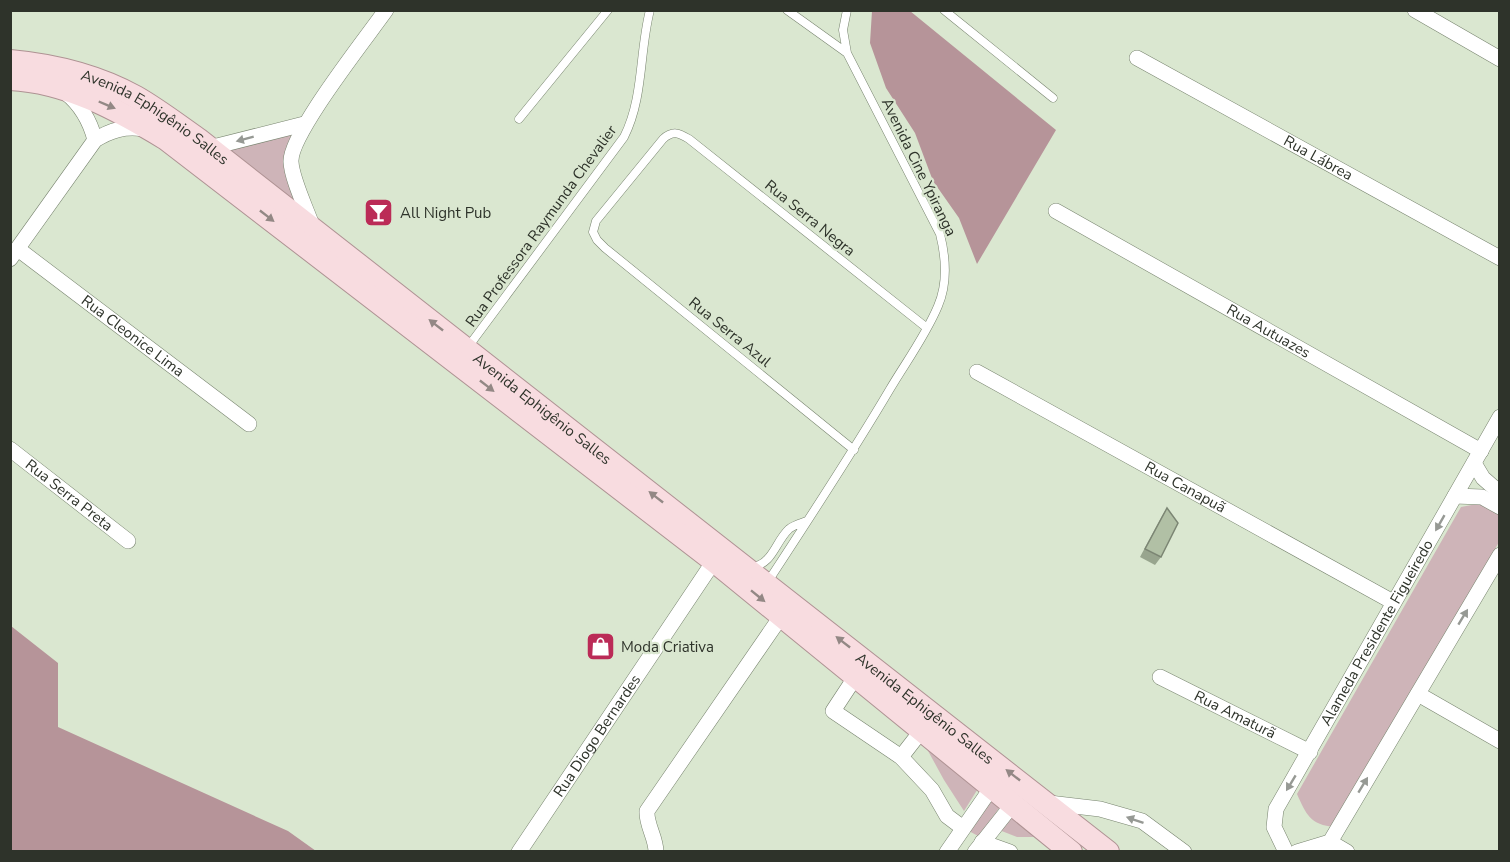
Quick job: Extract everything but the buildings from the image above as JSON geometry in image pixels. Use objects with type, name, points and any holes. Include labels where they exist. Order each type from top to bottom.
[{"type":"main road","name":"Avenida Ephigênio Salles","points":[[10,61],[62,70],[96,79],[135,97],[209,148],[1049,803],[1108,852]]},
{"type":"main road","name":"Avenida Ephigênio Salles","points":[[10,79],[72,91],[119,110],[158,134],[714,561],[1071,852]]},
{"type":"street","points":[[313,228],[291,161],[304,124],[386,10]]},
{"type":"street","points":[[1415,10],[1500,59]]},
{"type":"street","name":"Rua Lábrea","points":[[1137,58],[1500,258]]},
{"type":"street","points":[[60,88],[83,112],[91,126],[95,140]]},
{"type":"street","points":[[209,148],[304,124]]},
{"type":"street","points":[[14,254],[95,140],[125,127],[142,128],[158,134]]},
{"type":"street","name":"Rua Autuazes","points":[[1056,211],[1478,457]]},
{"type":"street","name":"Rua Cleonice Lima","points":[[14,254],[249,424]]},
{"type":"street","name":"Rua Canapuã","points":[[977,372],[1393,602]]},
{"type":"street","name":"Alameda Presidente Figueiredo","points":[[1286,852],[1274,827],[1276,809],[1500,417]]},
{"type":"street","name":"Rua Serra Preta","points":[[10,449],[128,541]]},
{"type":"street","points":[[1478,457],[1483,478],[1500,493]]},
{"type":"street","points":[[1455,496],[1482,497],[1500,507]]},
{"type":"street","points":[[1297,852],[1329,842],[1500,555]]},
{"type":"street","name":"Rua Diogo Bernardes","points":[[519,852],[714,561]]},
{"type":"street","points":[[656,852],[655,838],[646,813],[782,615]]},
{"type":"street","points":[[856,676],[834,711],[901,757],[932,790],[947,816],[963,828]]},
{"type":"street","name":"Rua Amaturã","points":[[1160,677],[1310,752]]},
{"type":"street","points":[[1418,694],[1500,741]]},
{"type":"street","points":[[901,757],[922,730]]},
{"type":"street","points":[[947,852],[992,787]]},
{"type":"street","points":[[1049,803],[1100,809],[1142,821],[1184,852]]},
{"type":"street","points":[[1010,852],[978,847],[1012,804]]},
{"type":"street","points":[[1329,842],[1347,852]]},
{"type":"lane","points":[[519,119],[608,10]]},
{"type":"lane","name":"Rua Professora Raymunda Chevalier","points":[[467,349],[624,137],[636,105],[650,10]]},
{"type":"lane","points":[[787,10],[847,53]]},
{"type":"lane","name":"Avenida Cine Ypiranga","points":[[767,583],[854,450],[927,328],[943,288],[945,254],[940,234],[847,53],[843,30],[847,10]]},
{"type":"lane","points":[[944,10],[1053,98]]},
{"type":"lane","name":"Rua Serra Negra","points":[[675,132],[689,139],[927,328]]},
{"type":"lane","name":"Rua Serra Azul","points":[[675,132],[663,139],[596,221],[593,232],[597,240],[854,450]]},
{"type":"lane","name":"Avenida Cine Ypiranga","points":[[745,566],[761,565],[790,529],[808,520]]},
{"type":"shaded area","points":[[872,11],[910,11],[1056,130],[977,264],[959,218],[933,181],[915,133],[886,88],[870,43]]},
{"type":"shaded area","points":[[297,132],[287,161],[301,210],[221,145]]},
{"type":"shaded area","points":[[1482,503],[1499,511],[1499,542],[1335,827],[1314,821],[1306,813],[1297,794],[1461,507]]},
{"type":"shaded area","points":[[11,626],[58,663],[58,727],[288,831],[316,851],[11,851]]},
{"type":"shaded area","points":[[927,749],[979,787],[964,811],[944,780]]},
{"type":"shaded area","points":[[991,795],[1003,802],[980,837],[967,830]]},
{"type":"shaded area","points":[[1013,809],[1048,837],[1017,837],[994,828]]},
{"type":"place","name":"All Night Pub","points":[[379,213]]},
{"type":"place","name":"Moda Criativa","points":[[600,647]]}]
